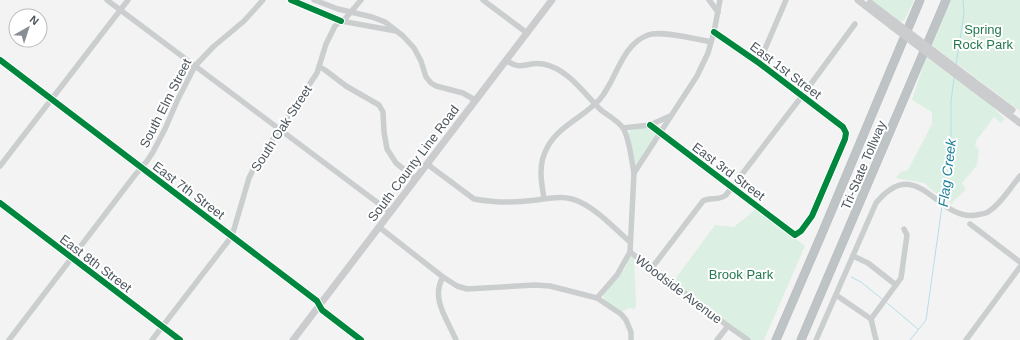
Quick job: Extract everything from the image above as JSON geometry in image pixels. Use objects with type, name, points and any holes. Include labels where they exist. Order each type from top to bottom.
[{"type":"highway","name":"Tri-State Tollway","points":[[776,340],[920,0]]},
{"type":"highway","name":"Tri-State Tollway","points":[[801,340],[946,0]]},
{"type":"main road","name":"South County Line Road","points":[[292,340],[552,0]]},
{"type":"main road","points":[[858,0],[894,24]]},
{"type":"main road","points":[[866,0],[894,24],[973,84],[1020,117]]},
{"type":"main road","points":[[973,84],[1020,123]]},
{"type":"street","points":[[107,0],[390,212]]},
{"type":"street","points":[[0,166],[128,0]]},
{"type":"street","name":"South Elm Street","points":[[9,340],[147,161],[159,140],[194,66],[213,47],[244,21],[263,0]]},
{"type":"street","points":[[291,0],[341,21],[397,31]]},
{"type":"street","points":[[314,0],[338,9],[379,19],[397,31],[414,48],[421,61],[426,77],[431,83],[436,86],[463,93],[475,100]]},
{"type":"street","name":"South Oak Street","points":[[152,340],[232,236],[249,178],[261,156],[316,75],[320,67],[322,53],[335,26],[352,12],[361,0]]},
{"type":"street","points":[[483,0],[527,33]]},
{"type":"street","points":[[710,0],[718,12]]},
{"type":"street","points":[[634,173],[697,76],[708,53],[714,32],[720,0]]},
{"type":"street","points":[[759,63],[786,0]]},
{"type":"street","points":[[652,269],[703,201],[723,197],[732,188],[855,24]]},
{"type":"street","name":"East 1st Street","points":[[714,32],[759,63],[843,128],[846,133],[812,216],[795,235]]},
{"type":"street","points":[[544,198],[541,172],[542,162],[547,147],[557,134],[583,116],[595,104],[606,90],[626,54],[639,40],[655,33],[711,42]]},
{"type":"street","name":"East 7th Street","points":[[0,60],[317,301],[322,310],[361,340]]},
{"type":"street","points":[[506,60],[515,66],[543,64],[554,68],[574,80],[595,104],[623,128],[630,149],[634,173],[630,252],[617,275],[597,298]]},
{"type":"street","points":[[320,67],[346,86],[379,105],[383,112],[387,149],[396,163],[416,178]]},
{"type":"street","points":[[623,128],[650,125],[670,116]]},
{"type":"street","name":"East 3rd Street","points":[[650,125],[795,235]]},
{"type":"street","name":"Woodside Avenue","points":[[428,163],[431,167],[474,199],[512,202],[561,196],[580,201],[593,210],[630,242]]},
{"type":"street","points":[[816,340],[876,203],[884,193],[903,184],[914,186],[924,189],[956,214],[972,216],[986,213],[996,206],[1020,176]]},
{"type":"street","name":"East 8th Street","points":[[0,203],[180,340]]},
{"type":"street","points":[[970,224],[1020,262]]},
{"type":"street","points":[[379,227],[443,277],[457,286],[467,289],[535,285],[550,286],[597,298],[621,314],[626,320],[631,332],[631,340]]},
{"type":"street","points":[[870,319],[901,278],[908,235],[904,229]]},
{"type":"street","name":"Woodside Avenue","points":[[630,252],[748,340]]},
{"type":"street","points":[[853,256],[868,263],[896,285]]},
{"type":"street","points":[[966,340],[1020,267]]},
{"type":"street","points":[[443,277],[439,289],[439,302],[441,309],[457,339]]},
{"type":"street","points":[[836,295],[870,319],[876,340]]},
{"type":"street","points":[[717,340],[728,326]]},
{"type":"green space","points":[[871,0],[914,0],[904,21],[900,21]]},
{"type":"green space","name":"Spring Rock Park","points":[[951,0],[1020,0],[1020,111],[932,45]]},
{"type":"green space","points":[[926,57],[990,105],[1005,119],[1001,123],[994,117],[976,141],[975,145],[979,150],[977,165],[962,183],[966,189],[951,204],[929,188],[925,183],[896,178],[901,172],[908,170],[932,124],[932,112],[912,100]]},
{"type":"green space","points":[[648,127],[656,134],[636,165],[628,134],[631,130]]},
{"type":"green space","name":"Brook Park","points":[[756,209],[805,246],[764,340],[751,340],[673,282],[715,225],[734,227]]},
{"type":"green space","points":[[630,257],[634,258],[636,304],[635,309],[629,308],[621,312],[605,300],[603,295],[622,269],[624,270],[627,264],[625,263]]},
{"type":"waterway","name":"Flag Creek","points":[[956,65],[964,13],[963,0]]},
{"type":"waterway","name":"Flag Creek","points":[[943,201],[945,160],[950,146],[951,102],[954,78]]},
{"type":"waterway","name":"Flag Creek","points":[[910,340],[926,320],[942,206]]},
{"type":"waterway","points":[[851,277],[861,282],[882,299]]},
{"type":"waterway","points":[[887,303],[918,329]]},
{"type":"cycle path","points":[[291,0],[341,21]]},
{"type":"cycle path","points":[[650,125],[795,235],[801,231],[812,216],[845,139],[846,133],[843,127],[759,63],[714,32]]},
{"type":"cycle path","points":[[0,60],[317,301],[322,310],[361,340]]},
{"type":"cycle path","points":[[0,203],[180,340]]}]
